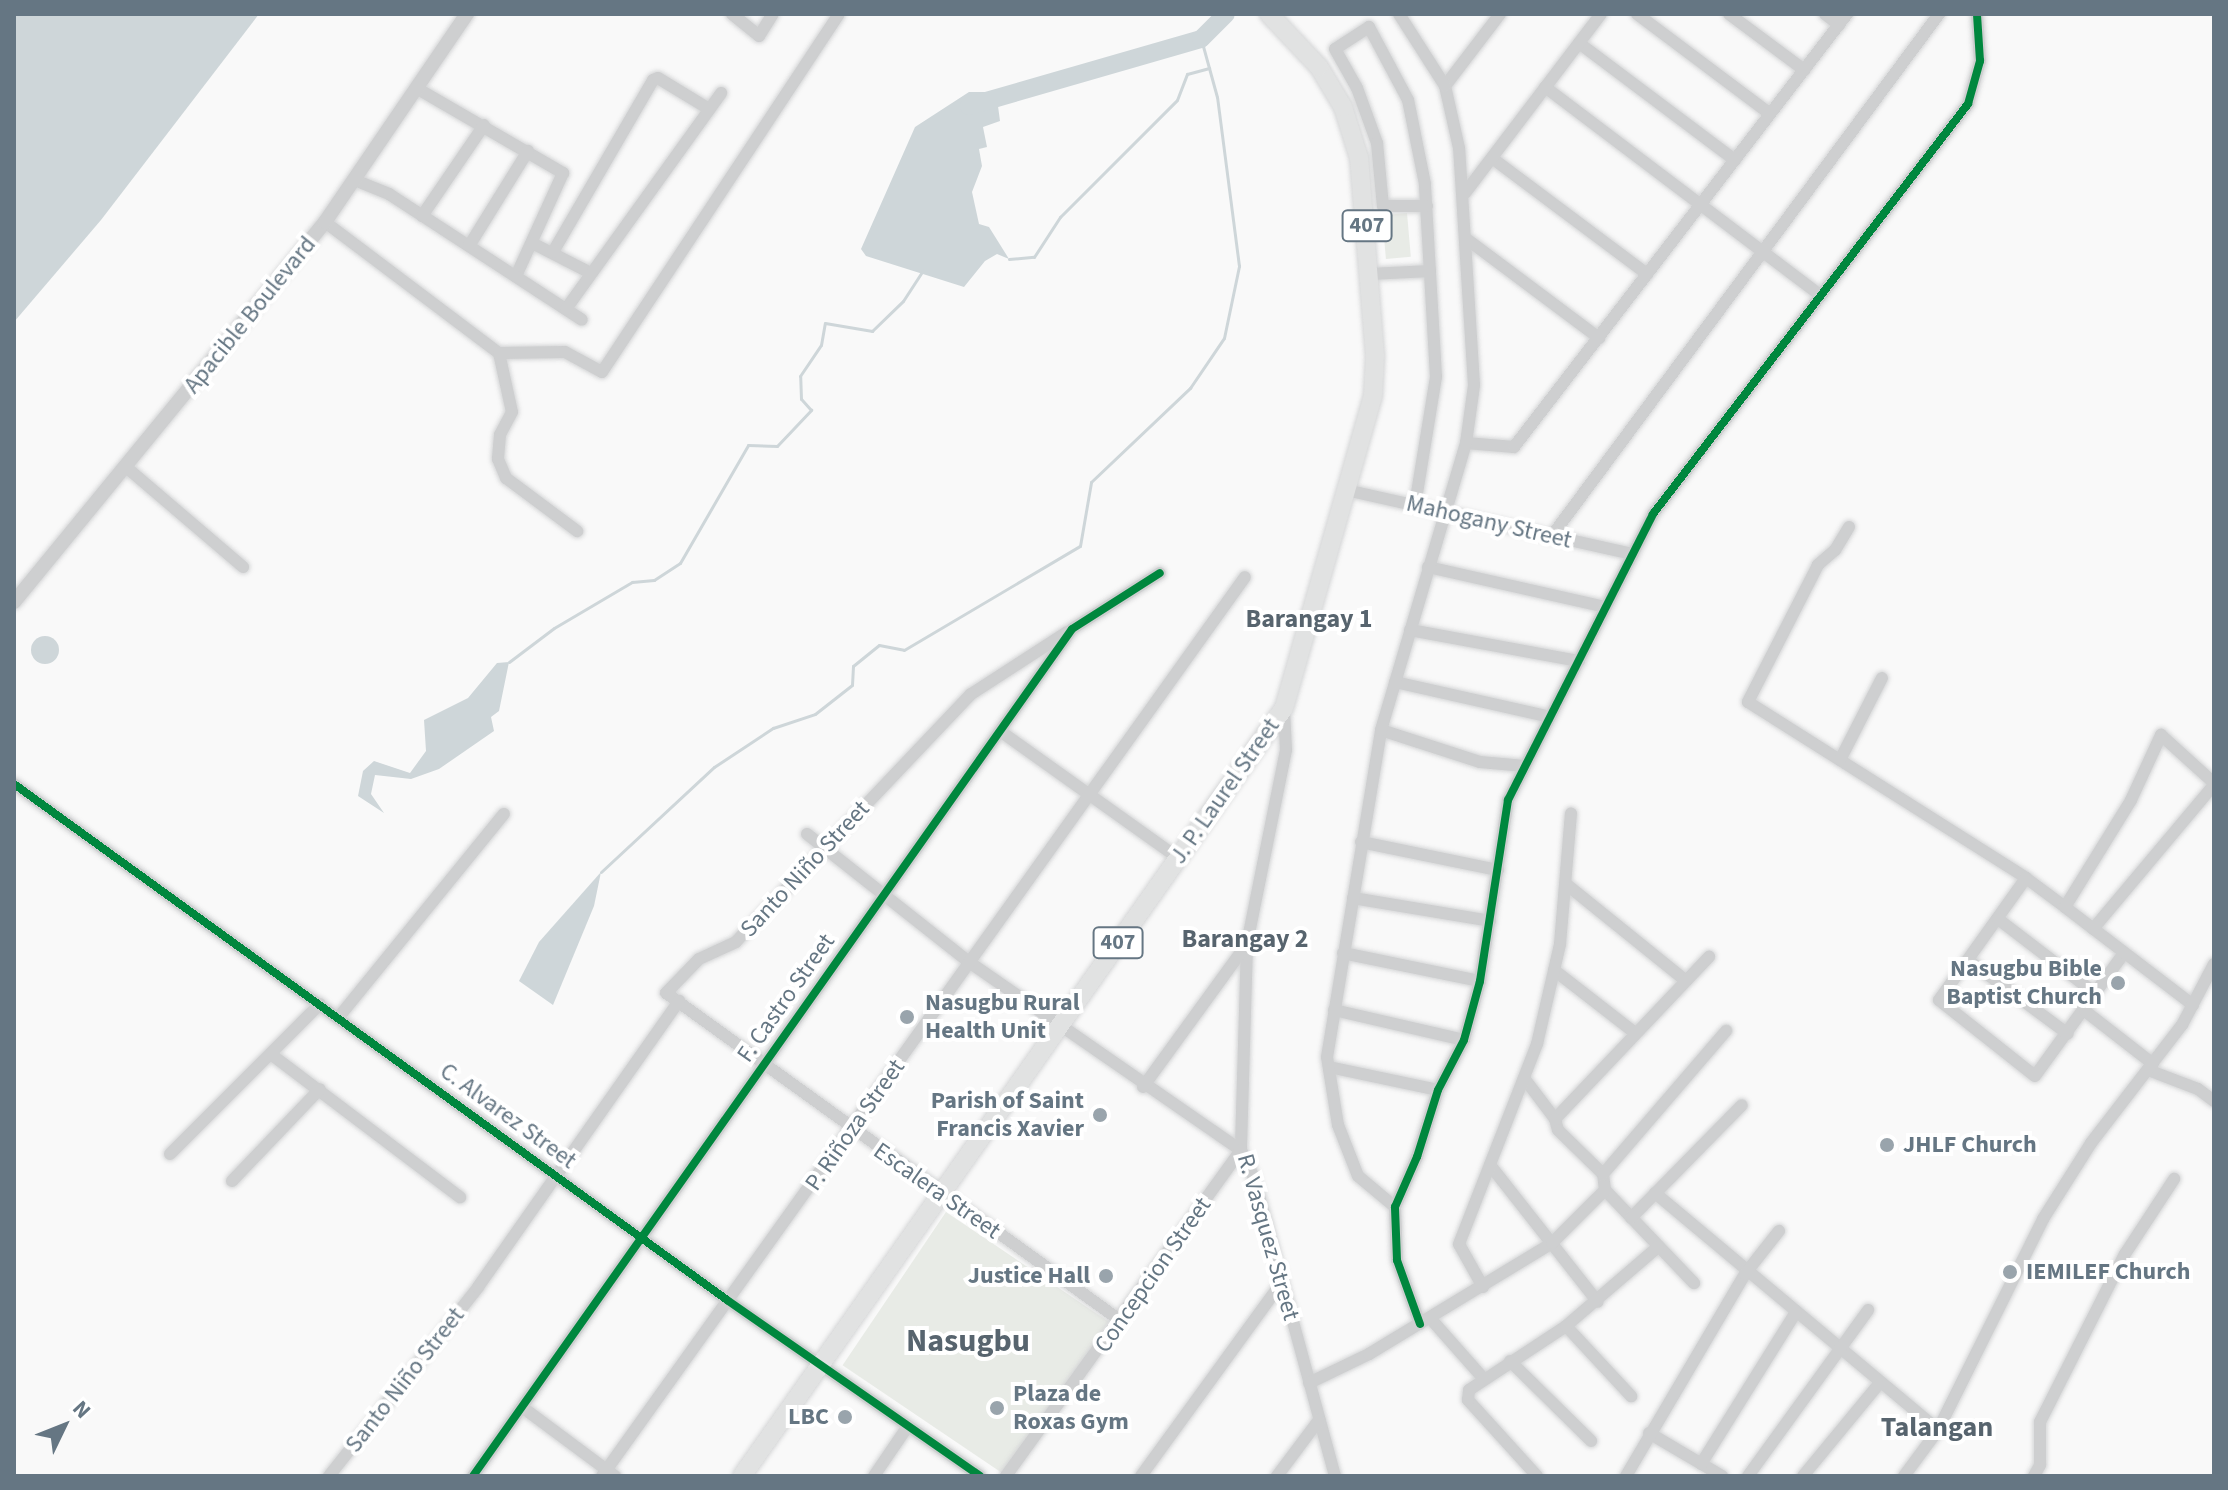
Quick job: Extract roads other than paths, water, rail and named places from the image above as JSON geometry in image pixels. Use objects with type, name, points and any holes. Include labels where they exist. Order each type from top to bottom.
[{"type":"main road","name":"J. P. Laurel Street","points":[[742,1476],[1284,708],[1375,379],[1370,274],[1359,158],[1343,107],[1319,67],[1269,14]]},
{"type":"street","name":"Apacible Boulevard","points":[[14,602],[357,181],[467,14]]},
{"type":"street","points":[[732,14],[759,36],[773,14]]},
{"type":"street","points":[[325,222],[499,353],[565,352],[602,372],[839,14]]},
{"type":"street","points":[[1395,1207],[1358,1176],[1338,1125],[1329,1067],[1334,1010],[1381,730],[1466,443],[1474,385],[1465,193],[1445,86],[1399,14]]},
{"type":"street","points":[[1445,86],[1500,14]]},
{"type":"street","points":[[1465,193],[1601,14]]},
{"type":"street","points":[[1637,14],[1770,114]]},
{"type":"street","points":[[1729,14],[1804,70]]},
{"type":"street","points":[[1466,443],[1514,447],[1843,19],[1825,14]]},
{"type":"street","points":[[1551,537],[1936,18],[1920,14]]},
{"type":"street","points":[[1483,1378],[1425,1321],[1397,1260],[1395,1207],[1417,1157],[1438,1090],[1464,1040],[1480,981],[1508,800],[1653,514],[1968,104],[1980,61],[1977,14]]},
{"type":"street","points":[[1416,499],[1436,377],[1427,206],[1421,145],[1408,100],[1369,27],[1335,49],[1357,88],[1377,143],[1383,206],[1427,206]]},
{"type":"street","points":[[1579,43],[1735,160]]},
{"type":"street","points":[[553,252],[653,80],[658,78],[709,109]]},
{"type":"street","points":[[1545,87],[1821,296]]},
{"type":"street","points":[[418,89],[563,173],[516,276]]},
{"type":"street","points":[[566,309],[589,272],[721,93]]},
{"type":"street","points":[[422,216],[484,125]]},
{"type":"street","points":[[469,246],[528,151]]},
{"type":"street","points":[[1492,158],[1647,274]]},
{"type":"street","points":[[357,181],[422,216],[582,320]]},
{"type":"street","points":[[1468,240],[1599,338]]},
{"type":"street","points":[[532,243],[589,272]]},
{"type":"street","points":[[1370,274],[1430,271]]},
{"type":"street","points":[[499,353],[512,412],[500,435],[498,459],[506,478],[577,531]]},
{"type":"street","points":[[126,467],[243,567]]},
{"type":"street","name":"Mahogany Street","points":[[1346,490],[1633,554]]},
{"type":"street","points":[[1849,527],[1835,550],[1818,565],[1748,702],[2026,878],[2193,1005]]},
{"type":"street","points":[[1428,567],[1606,607]]},
{"type":"street","name":"F. Castro Street","points":[[473,1476],[644,1239],[762,1066],[1003,733],[1072,629],[1160,573]]},
{"type":"street","name":"P. Riñoza Street","points":[[608,1474],[727,1300],[852,1132],[969,962],[1245,577]]},
{"type":"street","name":"Santo Niño Street","points":[[329,1476],[478,1287],[679,1001],[666,993],[699,959],[736,942],[971,694],[1072,629]]},
{"type":"street","points":[[1410,630],[1579,661]]},
{"type":"street","points":[[1840,760],[1882,678]]},
{"type":"street","points":[[1395,682],[1550,717]]},
{"type":"street","name":"R. Vasquez Street","points":[[1284,708],[1286,750],[1247,944],[1241,1150],[1254,1178],[1335,1476]]},
{"type":"street","points":[[1381,730],[1480,762],[1525,766]]},
{"type":"street","points":[[1003,733],[1178,858]]},
{"type":"street","points":[[2065,907],[2131,800],[2161,735],[2214,784],[2093,929]]},
{"type":"street","name":"C. Alvarez Street","points":[[14,784],[727,1300],[980,1476]]},
{"type":"street","points":[[1483,1287],[1459,1244],[1524,1078],[1554,970],[1566,884],[1571,813]]},
{"type":"street","points":[[338,1018],[504,814]]},
{"type":"street","points":[[807,834],[822,850],[882,898],[969,962],[1143,1087],[1241,1150]]},
{"type":"street","points":[[1361,842],[1498,870]]},
{"type":"street","points":[[2026,878],[1939,1000],[2035,1076],[2085,1011],[2124,953]]},
{"type":"street","points":[[1566,884],[1686,981]]},
{"type":"street","points":[[1353,898],[1490,921]]},
{"type":"street","points":[[1998,919],[2096,994]]},
{"type":"street","points":[[1143,1087],[1247,944]]},
{"type":"street","points":[[1343,953],[1480,981]]},
{"type":"street","points":[[1555,1119],[1634,1032],[1709,957]]},
{"type":"street","points":[[1968,960],[2068,1034]]},
{"type":"street","points":[[1904,1476],[1938,1430],[2043,1219],[2091,1143],[2193,1005],[2214,964]]},
{"type":"street","points":[[1554,970],[1634,1032]]},
{"type":"street","name":"Escalera Street","points":[[679,1001],[852,1132],[1121,1321]]},
{"type":"street","points":[[170,1154],[320,1004]]},
{"type":"street","points":[[1334,1010],[1464,1040]]},
{"type":"street","points":[[2085,1011],[2150,1067],[2198,1089],[2214,1101]]},
{"type":"street","points":[[1603,1174],[1726,1031]]},
{"type":"street","points":[[272,1055],[460,1197]]},
{"type":"street","points":[[1329,1067],[1438,1090]]},
{"type":"street","points":[[1524,1078],[1555,1119],[1558,1130],[1603,1174],[1605,1190],[1694,1283]]},
{"type":"street","points":[[232,1181],[320,1089]]},
{"type":"street","points":[[1631,1218],[1742,1105]]},
{"type":"street","name":"Concepcion Street","points":[[1006,1476],[1121,1321],[1241,1150]]},
{"type":"street","points":[[1490,1165],[1598,1302]]},
{"type":"street","points":[[2034,1476],[2040,1465],[2040,1422],[2125,1254],[2174,1179]]},
{"type":"street","points":[[1309,1383],[1425,1321],[1552,1243],[1605,1190]]},
{"type":"street","points":[[1655,1193],[1745,1274],[1796,1312],[1878,1385],[1938,1430]]},
{"type":"street","points":[[1626,1476],[1745,1274],[1779,1231]]},
{"type":"street","points":[[1537,1476],[1468,1400],[1469,1390],[1598,1302],[1658,1247]]},
{"type":"street","points":[[1141,1476],[1281,1283]]},
{"type":"street","points":[[1748,1476],[1836,1349],[1868,1310]]},
{"type":"street","points":[[1701,1464],[1796,1312]]},
{"type":"street","points":[[1566,1326],[1631,1396]]},
{"type":"street","points":[[1510,1361],[1591,1441]]},
{"type":"street","points":[[1803,1476],[1878,1385]]},
{"type":"street","points":[[522,1407],[608,1474]]},
{"type":"street","points":[[1277,1476],[1319,1420]]},
{"type":"street","points":[[874,1476],[908,1426]]},
{"type":"street","points":[[1649,1433],[1722,1476]]},
{"type":"waterway","points":[[969,106],[1201,39],[1226,14]]},
{"type":"waterway","points":[[601,872],[714,767],[773,728],[815,714],[852,685],[853,666],[879,645],[904,650],[1080,546],[1091,482],[1190,388],[1224,338],[1239,266],[1217,97],[1201,39]]},
{"type":"waterway","points":[[1009,259],[1034,257],[1060,217],[1177,100],[1187,74],[1209,68]]},
{"type":"waterway","points":[[509,662],[554,628],[632,582],[654,580],[680,563],[748,445],[777,446],[811,410],[801,399],[800,376],[821,345],[825,323],[872,331],[903,301],[923,270]]},
{"type":"place","name":"Nasugbu Bible Baptist Church","points":[[2118,983]]},
{"type":"place","name":"Nasugbu Rural Health Unit","points":[[907,1017]]},
{"type":"place","name":"Parish of Saint Francis Xavier","points":[[1100,1115]]},
{"type":"place","name":"JHLF Church","points":[[1887,1145]]},
{"type":"place","name":"IEMILEF Church","points":[[2010,1272]]},
{"type":"place","name":"Justice Hall","points":[[1106,1276]]},
{"type":"place","name":"Plaza de Roxas Gym","points":[[997,1408]]},
{"type":"place","name":"LBC","points":[[845,1417]]},
{"type":"district","name":"Barangay 1","points":[[1309,619]]},
{"type":"district","name":"Barangay 2","points":[[1245,939]]},
{"type":"district","name":"Nasugbu","points":[[968,1341]]},
{"type":"district","name":"Talangan","points":[[1937,1427]]}]
